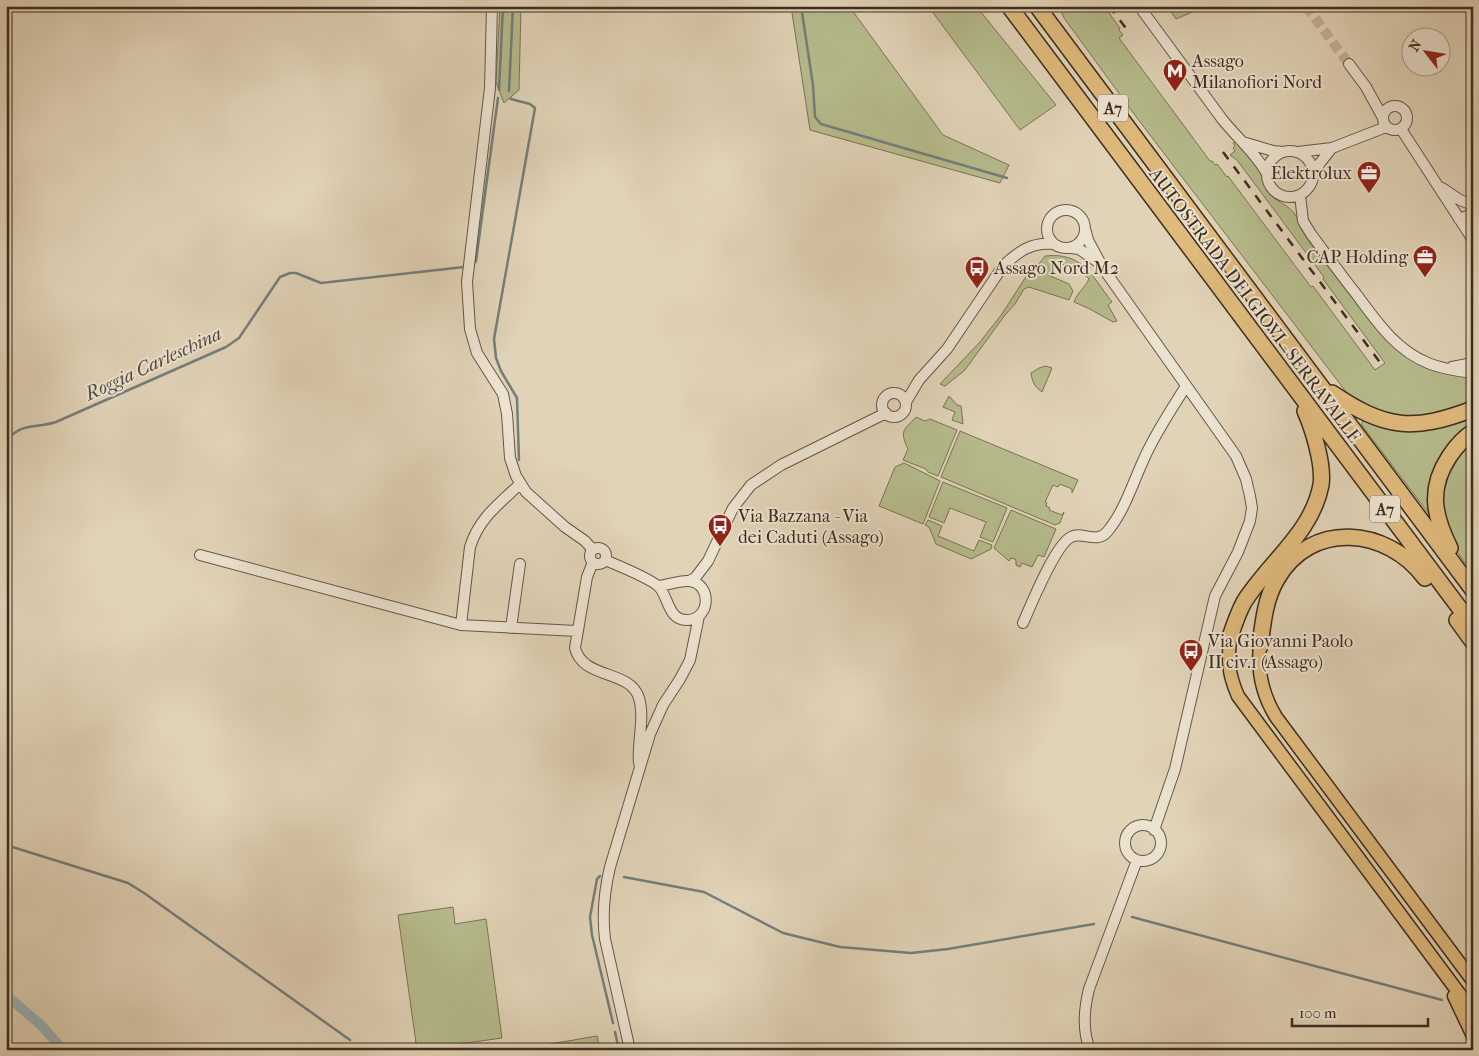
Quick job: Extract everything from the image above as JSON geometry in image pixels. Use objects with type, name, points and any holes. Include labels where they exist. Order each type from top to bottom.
[{"type":"highway","name":"AUTOSTRADA DEI GIOVI - SERRAVALLE","points":[[1009,6],[1473,626]]},
{"type":"highway","name":"AUTOSTRADA DEI GIOVI - SERRAVALLE","points":[[1037,6],[1471,588]]},
{"type":"highway","points":[[1321,386],[1360,412],[1395,423],[1434,422],[1473,409]]},
{"type":"highway","points":[[1230,637],[1235,620],[1245,601],[1309,519],[1321,483],[1315,438],[1296,391]]},
{"type":"highway","points":[[1471,588],[1440,526],[1436,514],[1435,500],[1436,486],[1444,465],[1461,441],[1473,432]]},
{"type":"highway","points":[[1260,646],[1267,602],[1274,583],[1286,566],[1298,555],[1318,544],[1333,539],[1351,537],[1367,538],[1382,543],[1410,560],[1473,642]]},
{"type":"main road","points":[[1230,637],[1228,661],[1231,678],[1238,696],[1473,1012]]},
{"type":"main road","points":[[1260,646],[1260,681],[1276,717],[1473,981]]},
{"type":"main road","points":[[1442,972],[1473,1036]]},
{"type":"street","points":[[492,6],[490,88],[468,260],[467,310],[470,329],[477,353],[502,394],[507,414],[510,458],[520,484],[526,492],[565,527],[585,541],[593,550]]},
{"type":"street","points":[[1139,6],[1222,120],[1262,163],[1268,181],[1277,193],[1292,197],[1300,195],[1310,187],[1314,174],[1326,154],[1332,148]]},
{"type":"street","points":[[1349,64],[1366,87],[1386,127],[1393,131],[1401,129],[1406,122],[1406,114],[1400,108],[1376,97],[1366,87]]},
{"type":"street","points":[[1382,116],[1385,110],[1395,106]]},
{"type":"street","points":[[1240,141],[1253,147],[1273,151],[1309,152],[1332,148],[1386,127]]},
{"type":"street","points":[[1401,129],[1473,240]]},
{"type":"street","points":[[1267,174],[1272,160],[1284,152]]},
{"type":"street","points":[[1298,152],[1310,161],[1314,174]]},
{"type":"street","points":[[1437,184],[1472,207]]},
{"type":"street","points":[[1300,195],[1303,221],[1379,325],[1406,351],[1419,359],[1439,367],[1472,367]]},
{"type":"street","points":[[1459,219],[1464,209],[1472,207]]},
{"type":"street","points":[[1054,244],[1047,232],[1047,226],[1053,214],[1059,210],[1070,209],[1076,212],[1084,220],[1088,240],[1099,262],[1236,456],[1246,479],[1252,508],[1246,534],[1215,596],[1175,768],[1154,830]]},
{"type":"street","points":[[1071,248],[1081,242],[1086,232]]},
{"type":"street","points":[[906,402],[898,394],[887,396],[883,406],[886,414],[892,417],[900,416],[905,410],[906,402],[919,380],[947,349],[1003,266],[1011,258],[1029,246],[1040,243],[1079,249],[1099,262]]},
{"type":"street","points":[[1022,623],[1050,564],[1066,541],[1073,536],[1098,537],[1107,532],[1127,499],[1144,459],[1186,386]]},
{"type":"street","points":[[682,619],[694,619],[703,612],[706,600],[703,590],[708,562],[721,530],[733,508],[751,485],[781,465],[886,414]]},
{"type":"street","points":[[461,625],[470,548],[479,525],[520,484]]},
{"type":"street","points":[[600,548],[606,555],[606,560],[600,564],[593,562],[590,556],[593,550],[600,548]]},
{"type":"street","points":[[200,555],[461,625],[577,631]]},
{"type":"street","points":[[606,560],[659,586],[668,601],[670,611],[682,619],[688,626],[693,640]]},
{"type":"street","points":[[593,562],[587,577],[575,648],[577,657],[582,663],[620,679],[638,696],[641,712],[638,750],[639,769]]},
{"type":"street","points":[[659,586],[689,581],[695,578],[708,562]]},
{"type":"street","points":[[511,628],[520,564]]},
{"type":"street","points":[[689,581],[694,582],[703,590]]},
{"type":"street","points":[[668,601],[670,591],[677,583]]},
{"type":"street","points":[[630,1050],[605,939],[604,890],[639,769],[656,719],[690,660],[699,616]]},
{"type":"street","points":[[1140,826],[1150,827],[1154,830],[1160,840],[1158,852],[1150,860],[1137,860],[1129,854],[1126,849],[1128,833],[1140,826]]},
{"type":"street","points":[[1090,1050],[1085,1025],[1085,1006],[1103,949],[1137,860]]},
{"type":"green space","points":[[500,6],[521,6],[519,90],[504,103],[496,82]]},
{"type":"green space","points":[[791,6],[849,6],[943,135],[1009,165],[1000,183],[810,130]]},
{"type":"green space","points":[[928,6],[976,6],[1056,105],[1020,130]]},
{"type":"green space","points":[[1059,6],[1104,6],[1120,28],[1119,30],[1123,35],[1119,38],[1210,161],[1215,165],[1217,164],[1228,176],[1375,370],[1385,363],[1237,160],[1230,155],[1235,151],[1233,143],[1235,142],[1254,159],[1260,168],[1268,191],[1274,198],[1293,212],[1311,245],[1370,322],[1397,350],[1413,361],[1430,369],[1450,374],[1473,376],[1473,404],[1444,415],[1393,418],[1350,397],[1137,118],[1064,18]]},
{"type":"green space","points":[[1167,6],[1206,6],[1176,19]]},
{"type":"green space","points":[[1045,256],[1069,258],[1085,267],[1112,302],[1108,305],[1117,321],[1113,322],[1074,302],[1089,279],[1073,267],[1054,264],[1048,275],[1069,284],[1073,291],[1069,300],[1029,287],[1024,289],[1015,304],[965,370],[945,386],[940,384],[980,342],[1002,314],[1029,272],[1032,273]]},
{"type":"green space","points":[[1046,366],[1052,368],[1042,392],[1034,384],[1031,373]]},
{"type":"green space","points":[[949,396],[957,405],[961,406],[963,424],[952,420],[955,412],[943,407]]},
{"type":"green space","points":[[1473,413],[1473,428],[1457,440],[1432,513],[1429,514],[1361,424],[1363,421],[1373,424]]},
{"type":"green space","points":[[916,417],[925,421],[930,419],[957,430],[938,476],[903,460],[908,449],[903,434]]},
{"type":"green space","points":[[960,431],[1078,480],[1072,493],[1072,489],[1060,484],[1058,487],[1053,485],[1045,502],[1047,503],[1046,506],[1050,508],[1049,510],[1062,515],[1064,512],[1060,523],[1055,525],[941,477]]},
{"type":"green space","points":[[1473,438],[1473,574],[1450,542],[1439,495],[1454,456]]},
{"type":"green space","points":[[904,463],[940,481],[923,524],[879,506],[895,467]]},
{"type":"green space","points":[[943,482],[1007,508],[993,542],[980,537],[986,522],[950,508],[944,523],[929,517]]},
{"type":"green space","points":[[1011,510],[1056,529],[1044,557],[1038,555],[1032,567],[1022,563],[1020,567],[1016,565],[1015,559],[1011,558],[1009,561],[994,548]]},
{"type":"green space","points":[[928,520],[942,526],[938,536],[974,551],[979,540],[992,545],[991,549],[971,559],[936,544],[929,527],[925,525]]},
{"type":"green space","points":[[453,907],[455,924],[486,919],[502,1038],[417,1050],[398,915]]},
{"type":"green space","points":[[597,1036],[600,1050],[515,1050]]},
{"type":"waterway","name":"Roggia Carleschina","points":[[499,90],[503,6]]},
{"type":"waterway","points":[[509,91],[513,6]]},
{"type":"waterway","points":[[801,6],[813,85],[815,117],[821,124],[1007,178]]},
{"type":"waterway","name":"Roggia Carleschina","points":[[473,264],[476,261],[498,98]]},
{"type":"waterway","points":[[511,99],[530,104],[535,108],[494,339],[496,358],[501,371],[517,398],[519,460]]},
{"type":"waterway","name":"Roggia Carleschina","points":[[6,441],[23,428],[56,422],[226,347],[239,338],[280,277],[290,273],[296,273],[321,283],[464,267]]},
{"type":"waterway","points":[[6,845],[128,883],[350,1040]]},
{"type":"waterway","points":[[600,876],[597,879],[590,917],[592,935],[613,1023]]},
{"type":"waterway","points":[[624,877],[704,892],[783,933],[840,947],[911,953],[948,949],[1094,924]]},
{"type":"waterway","points":[[1132,917],[1442,1000]]},
{"type":"waterway","points":[[6,995],[41,1025],[63,1050]]},
{"type":"waterway","points":[[615,1032],[619,1050]]},
{"type":"tunnel","points":[[1306,6],[1349,64]]},
{"type":"railway","points":[[1109,6],[1128,31]]},
{"type":"railway","points":[[1223,152],[1382,365]]},
{"type":"place","name":"Assago Milanofiori Nord","points":[[1175,92]]},
{"type":"place","name":"Elektrolux","points":[[1369,194]]},
{"type":"place","name":"CAP Holding","points":[[1425,278]]},
{"type":"place","name":"Assago Nord M2","points":[[977,289]]},
{"type":"place","name":"Via Bazzana - Via dei Caduti (Assago)","points":[[720,547]]},
{"type":"place","name":"Via Giovanni Paolo II civ.1 (Assago)","points":[[1191,672]]}]
